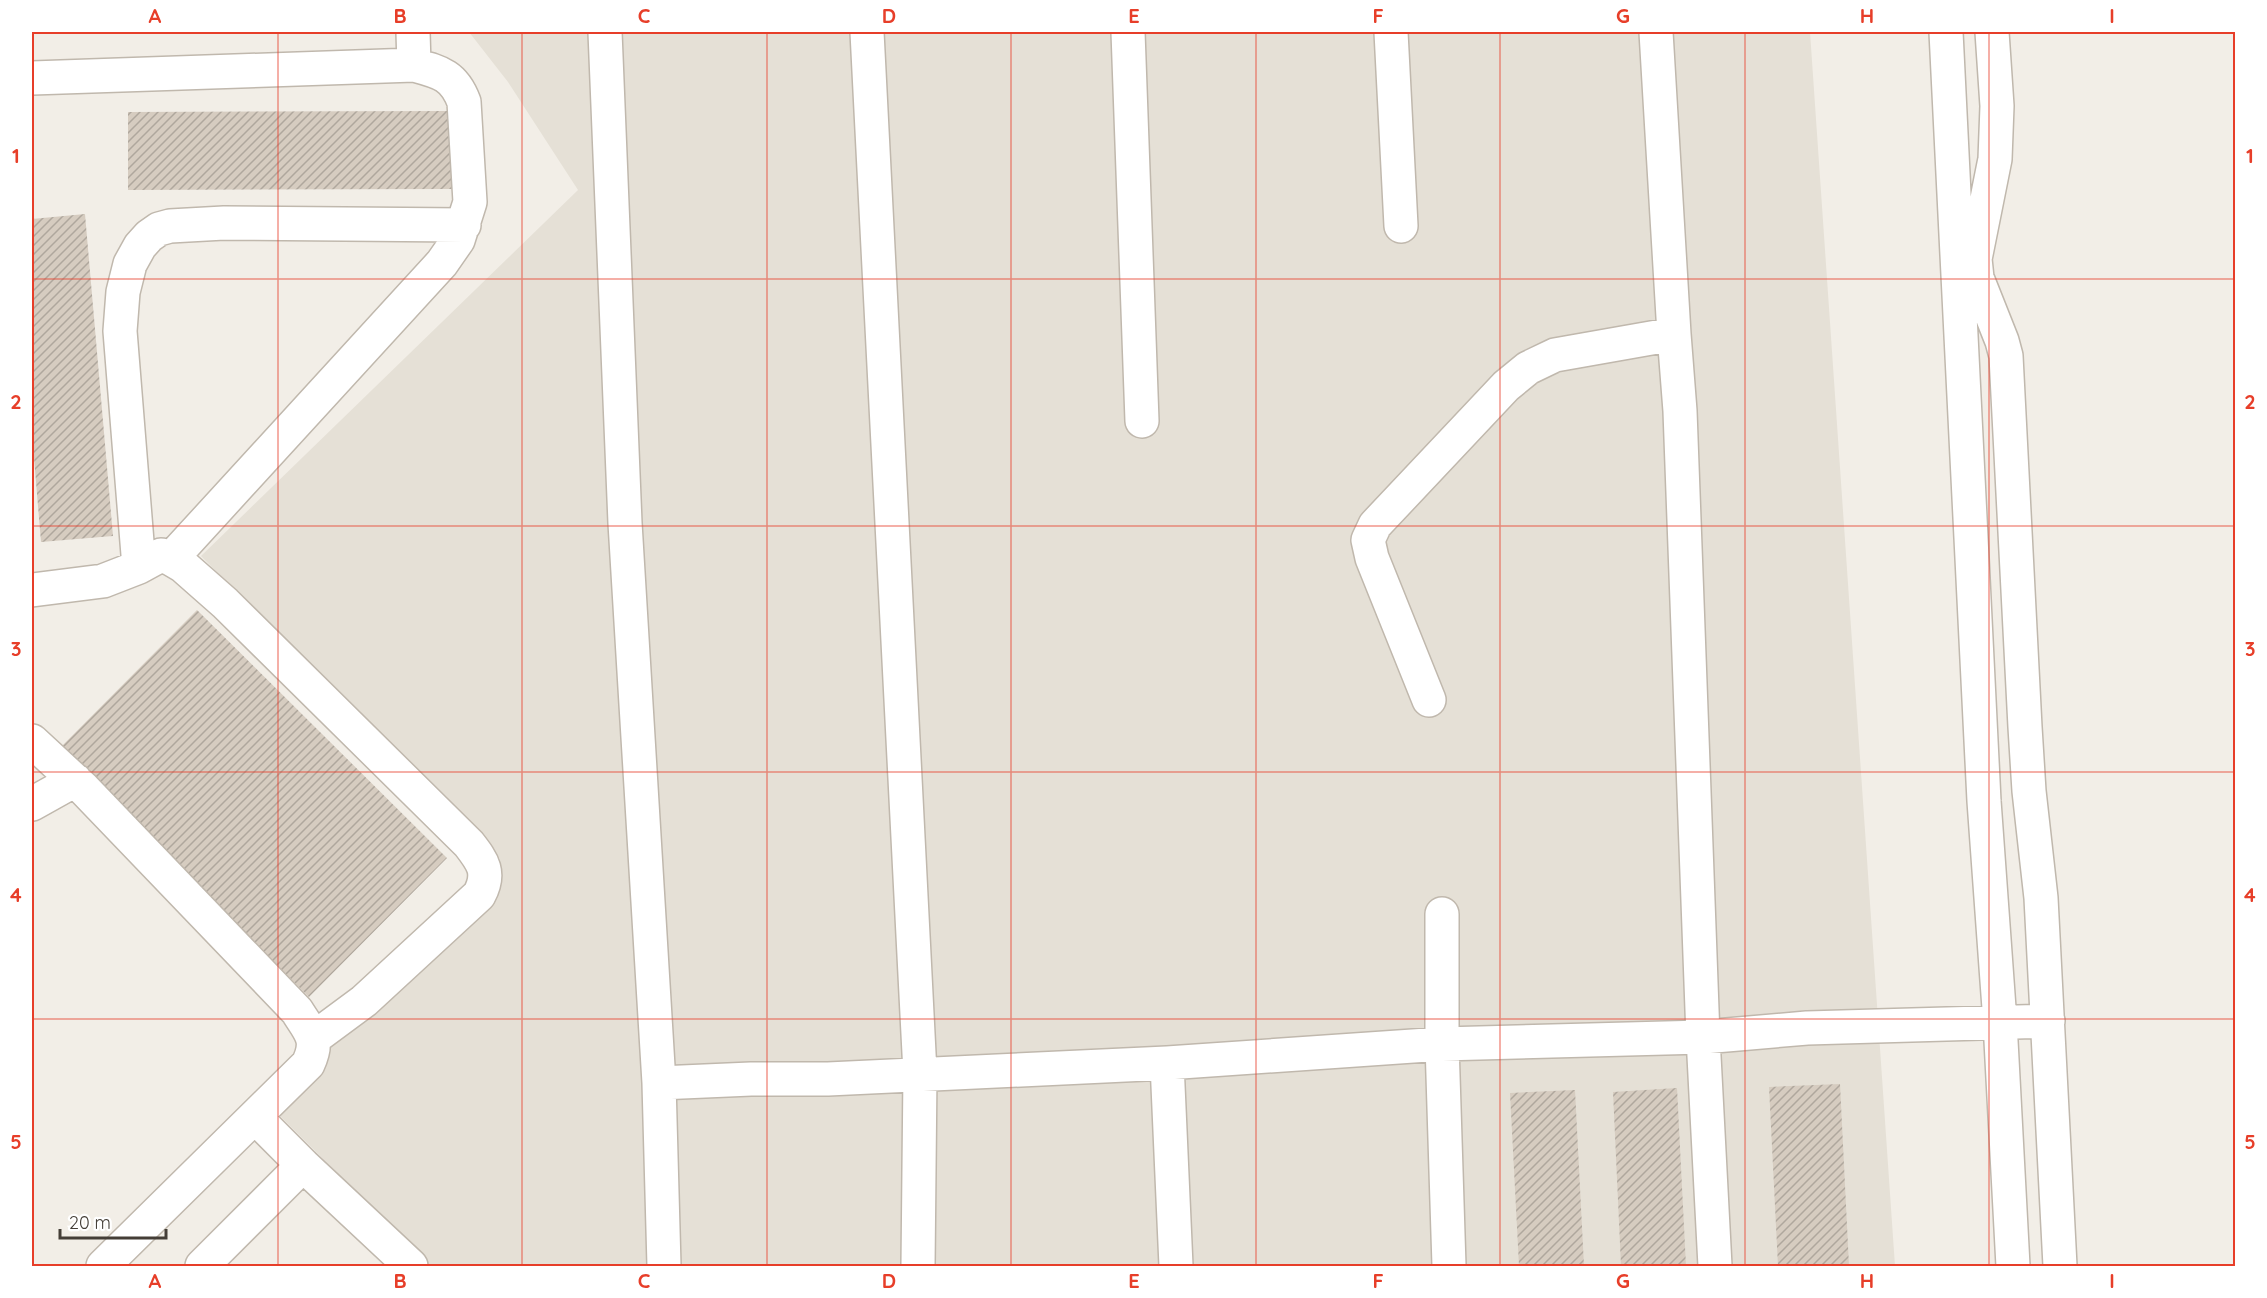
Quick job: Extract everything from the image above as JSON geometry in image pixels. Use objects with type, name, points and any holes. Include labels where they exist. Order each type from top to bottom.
[{"type":"street","points":[[413,32],[414,65]]},
{"type":"street","points":[[605,32],[625,535],[659,1083],[664,1266]]},
{"type":"street","points":[[867,32],[920,1073],[918,1266]]},
{"type":"street","points":[[1128,32],[1142,421]]},
{"type":"street","points":[[1391,32],[1401,225]]},
{"type":"street","points":[[1656,32],[1680,411],[1703,1037],[1715,1266]]},
{"type":"street","points":[[1946,32],[1967,279],[1984,801],[2000,1022],[2013,1266]]},
{"type":"street","points":[[1967,279],[1975,259],[1995,159],[1998,106],[1992,32]]},
{"type":"street","points":[[32,78],[414,65],[439,71],[449,77],[460,91],[464,102],[470,202],[458,240],[442,263],[171,559]]},
{"type":"street","points":[[139,567],[120,332],[123,292],[130,264],[140,246],[149,236],[159,228],[170,226],[224,223],[464,225]]},
{"type":"street","points":[[1967,279],[2002,341],[2006,356],[2029,791],[2041,898],[2060,1266]]},
{"type":"street","points":[[1429,700],[1372,558],[1368,540],[1375,525],[1506,386],[1528,368],[1556,355],[1674,334]]},
{"type":"street","points":[[32,590],[103,581],[139,567],[161,555],[183,566],[225,603],[469,843],[481,859],[485,879],[479,895],[364,1001],[314,1038]]},
{"type":"street","points":[[32,741],[75,780],[297,1011],[314,1038],[314,1052],[308,1064],[103,1266]]},
{"type":"street","points":[[32,804],[75,780]]},
{"type":"street","points":[[1984,801],[2029,791]]},
{"type":"street","points":[[1442,914],[1442,1044],[1449,1266]]},
{"type":"street","points":[[659,1083],[751,1079],[828,1079],[1167,1063],[1442,1044],[1703,1037],[1807,1028],[2048,1021]]},
{"type":"street","points":[[1167,1063],[1176,1266]]},
{"type":"street","points":[[255,1117],[411,1266]]},
{"type":"street","points":[[202,1266],[303,1165]]},
{"type":"shaded area","points":[[469,32],[1810,32],[1895,1266],[431,1266],[263,1099],[500,859],[201,556],[578,190],[508,82]]},
{"type":"building","points":[[452,111],[452,189],[128,190],[128,112]]},
{"type":"building","points":[[85,214],[113,536],[41,542],[32,434],[32,219]]},
{"type":"building","points":[[197,610],[447,858],[309,997],[59,749]]},
{"type":"building","points":[[1840,1084],[1849,1266],[1778,1266],[1769,1087]]},
{"type":"building","points":[[1677,1088],[1686,1266],[1621,1266],[1613,1092]]},
{"type":"building","points":[[1575,1090],[1584,1266],[1519,1266],[1510,1093]]}]
